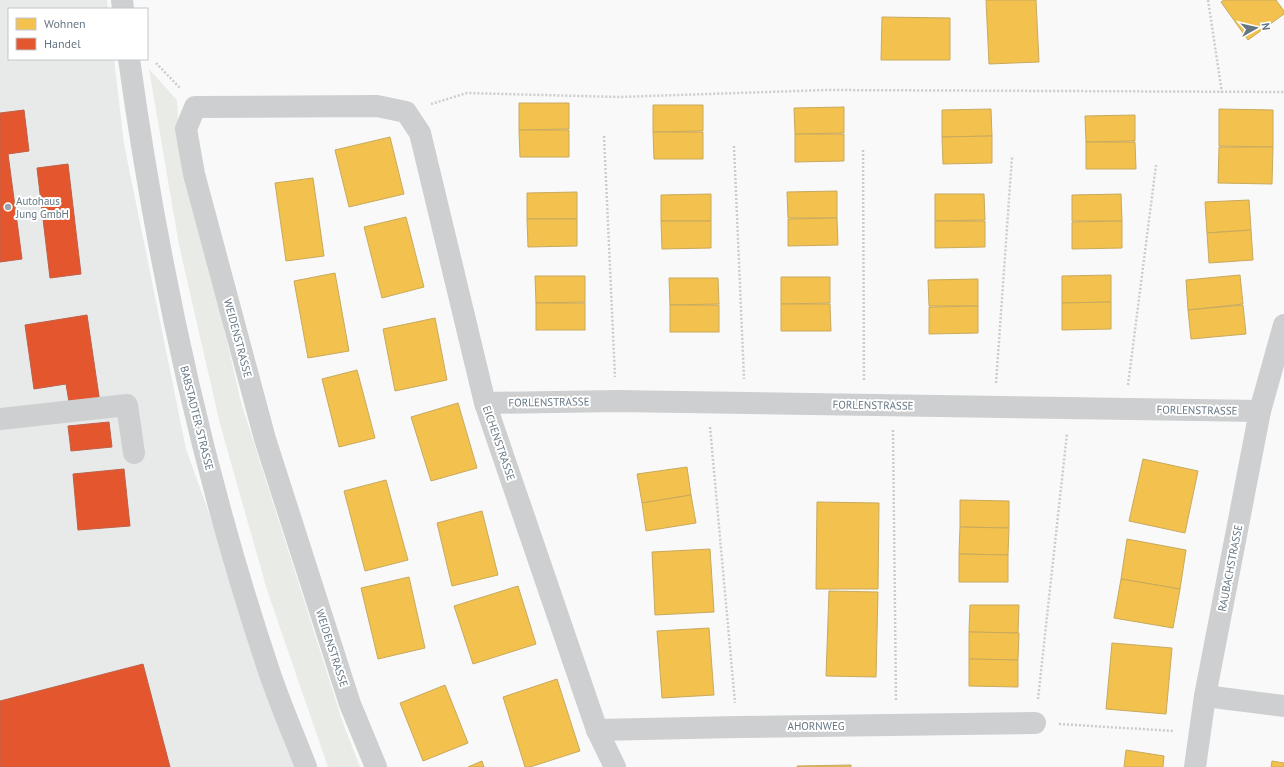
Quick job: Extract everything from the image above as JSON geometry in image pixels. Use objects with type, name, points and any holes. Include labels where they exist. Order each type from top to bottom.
[{"type":"street","name":"BABSTADTER STRASSE","points":[[129,60],[141,142],[164,272],[193,403],[227,540],[271,676],[306,767]]},
{"type":"street","points":[[195,107],[377,106],[406,112]]},
{"type":"street","name":"WEIDENSTRASSE","points":[[195,107],[186,129],[194,174],[265,439],[350,704],[376,767]]},
{"type":"street","name":"EICHENSTRASSE","points":[[406,112],[420,133],[485,403],[597,730],[615,767]]},
{"type":"street","name":"RAUBACHSTRASSE","points":[[1195,767],[1205,696],[1260,411],[1277,371],[1284,325]]},
{"type":"street","name":"FORLENSTRASSE","points":[[485,403],[616,402],[1260,411]]},
{"type":"street","points":[[0,418],[127,406],[134,453]]},
{"type":"street","points":[[1205,696],[1284,706]]},
{"type":"street","name":"AHORNWEG","points":[[597,730],[1035,723]]},
{"type":"path","points":[[1208,0],[1222,93]]},
{"type":"path","points":[[152,59],[195,107]]},
{"type":"path","points":[[406,112],[467,93],[618,97],[826,90],[1222,93],[1284,92]]},
{"type":"path","points":[[604,136],[616,402]]},
{"type":"path","points":[[734,146],[745,404]]},
{"type":"path","points":[[863,150],[865,405]]},
{"type":"path","points":[[994,407],[1012,157]]},
{"type":"path","points":[[1125,409],[1156,165]]},
{"type":"path","points":[[708,403],[737,727]]},
{"type":"path","points":[[893,406],[896,725]]},
{"type":"path","points":[[1070,409],[1035,723],[1199,732]]},
{"type":"shaded area","points":[[0,0],[107,0],[108,8],[8,8],[8,60],[114,60],[124,144],[186,449],[287,731],[302,767],[0,767]]},
{"type":"shaded area","points":[[149,69],[177,100],[179,133],[241,402],[343,723],[360,767],[328,767],[267,590],[220,424],[179,245]]},
{"type":"building: Wohnen","points":[[986,0],[1036,0],[1039,62],[989,64]]},
{"type":"building: Wohnen","points":[[1224,0],[1276,0],[1284,11],[1284,14],[1248,40],[1221,2]]},
{"type":"building: Wohnen","points":[[882,17],[950,18],[950,60],[881,60]]},
{"type":"building: Wohnen","points":[[519,103],[569,103],[569,129],[519,130]]},
{"type":"building: Wohnen","points":[[653,105],[703,105],[703,131],[653,132]]},
{"type":"building: Wohnen","points":[[844,107],[844,133],[795,134],[794,108]]},
{"type":"building: Wohnen","points":[[991,109],[992,136],[942,137],[942,110]]},
{"type":"building: Wohnen","points":[[1219,109],[1273,110],[1273,147],[1219,146]]},
{"type":"building: Wohnen","points":[[1135,115],[1135,141],[1086,142],[1085,116]]},
{"type":"building: Wohnen","points":[[519,130],[569,130],[569,157],[520,157]]},
{"type":"building: Wohnen","points":[[653,132],[703,132],[703,159],[654,159]]},
{"type":"building: Wohnen","points":[[795,134],[844,134],[844,161],[795,162]]},
{"type":"building: Wohnen","points":[[992,136],[992,163],[943,164],[942,137]]},
{"type":"building: Wohnen","points":[[390,137],[404,194],[349,207],[335,150]]},
{"type":"building: Wohnen","points":[[1086,142],[1135,142],[1136,169],[1086,169]]},
{"type":"building: Wohnen","points":[[1219,147],[1273,147],[1272,184],[1218,183]]},
{"type":"building: Wohnen","points":[[313,178],[324,256],[286,261],[275,183]]},
{"type":"building: Wohnen","points":[[837,191],[837,218],[788,218],[787,192]]},
{"type":"building: Wohnen","points":[[577,192],[577,219],[527,219],[527,193]]},
{"type":"building: Wohnen","points":[[711,194],[711,221],[661,221],[661,195]]},
{"type":"building: Wohnen","points":[[935,194],[984,194],[985,220],[935,221]]},
{"type":"building: Wohnen","points":[[1121,194],[1122,221],[1072,221],[1072,195]]},
{"type":"building: Wohnen","points":[[1249,200],[1251,230],[1207,233],[1205,202]]},
{"type":"building: Wohnen","points":[[406,217],[424,287],[382,298],[364,227]]},
{"type":"building: Wohnen","points":[[837,218],[838,245],[788,246],[788,219]]},
{"type":"building: Wohnen","points":[[527,219],[577,219],[577,246],[528,247]]},
{"type":"building: Wohnen","points":[[661,221],[711,221],[711,248],[662,249]]},
{"type":"building: Wohnen","points":[[935,221],[985,221],[985,247],[935,248]]},
{"type":"building: Wohnen","points":[[1122,221],[1122,248],[1072,249],[1072,222]]},
{"type":"building: Wohnen","points":[[1251,230],[1253,260],[1209,263],[1207,233]]},
{"type":"building: Wohnen","points":[[335,273],[349,351],[308,358],[294,281]]},
{"type":"building: Wohnen","points":[[1111,275],[1111,302],[1062,303],[1062,276]]},
{"type":"building: Wohnen","points":[[1240,275],[1243,304],[1188,310],[1186,280]]},
{"type":"building: Wohnen","points":[[535,276],[585,276],[585,302],[536,303]]},
{"type":"building: Wohnen","points":[[781,277],[830,277],[830,303],[781,304]]},
{"type":"building: Wohnen","points":[[669,278],[718,278],[719,304],[670,305]]},
{"type":"building: Wohnen","points":[[978,279],[978,306],[929,306],[928,280]]},
{"type":"building: Wohnen","points":[[1111,302],[1111,329],[1062,330],[1062,303]]},
{"type":"building: Wohnen","points":[[536,303],[585,303],[585,330],[536,330]]},
{"type":"building: Wohnen","points":[[781,304],[830,304],[831,331],[781,331]]},
{"type":"building: Wohnen","points":[[670,305],[719,305],[719,332],[670,332]]},
{"type":"building: Wohnen","points":[[1243,305],[1246,334],[1191,339],[1188,310]]},
{"type":"building: Wohnen","points":[[978,306],[978,333],[929,334],[929,307]]},
{"type":"building: Wohnen","points":[[435,318],[447,380],[395,391],[383,329]]},
{"type":"building: Wohnen","points":[[357,370],[375,438],[339,447],[322,379]]},
{"type":"building: Wohnen","points":[[458,403],[477,468],[431,481],[411,417]]},
{"type":"building: Wohnen","points":[[1143,459],[1198,471],[1185,533],[1129,521]]},
{"type":"building: Wohnen","points":[[687,467],[691,495],[642,503],[637,474]]},
{"type":"building: Wohnen","points":[[386,480],[408,560],[365,571],[344,491]]},
{"type":"building: Wohnen","points":[[691,495],[696,523],[646,531],[642,503]]},
{"type":"building: Wohnen","points":[[960,500],[1009,501],[1009,528],[960,527]]},
{"type":"building: Wohnen","points":[[817,502],[879,503],[878,589],[816,589]]},
{"type":"building: Wohnen","points":[[482,511],[498,575],[452,586],[437,523]]},
{"type":"building: Wohnen","points":[[960,527],[1009,528],[1008,555],[959,554]]},
{"type":"building: Wohnen","points":[[1127,539],[1186,550],[1180,589],[1121,579]]},
{"type":"building: Wohnen","points":[[710,549],[714,612],[655,615],[652,552]]},
{"type":"building: Wohnen","points":[[959,554],[1008,555],[1008,582],[959,582]]},
{"type":"building: Wohnen","points":[[409,577],[425,648],[378,659],[361,588]]},
{"type":"building: Wohnen","points":[[1121,579],[1180,589],[1173,628],[1114,618]]},
{"type":"building: Wohnen","points":[[518,586],[536,644],[473,664],[454,606]]},
{"type":"building: Wohnen","points":[[829,591],[878,592],[876,677],[826,676]]},
{"type":"building: Wohnen","points":[[970,605],[1019,605],[1018,633],[969,632]]},
{"type":"building: Wohnen","points":[[709,628],[714,695],[662,698],[657,631]]},
{"type":"building: Wohnen","points":[[969,632],[1019,633],[1018,660],[969,659]]},
{"type":"building: Wohnen","points":[[1112,643],[1172,648],[1166,714],[1106,709]]},
{"type":"building: Wohnen","points":[[969,659],[1018,660],[1018,687],[969,686]]},
{"type":"building: Wohnen","points":[[557,679],[580,751],[530,767],[525,767],[503,697]]},
{"type":"building: Wohnen","points":[[445,685],[468,743],[423,761],[400,703]]},
{"type":"building: Wohnen","points":[[1126,750],[1164,756],[1163,767],[1124,767]]},
{"type":"building: Wohnen","points":[[482,761],[484,767],[468,767]]},
{"type":"building: Wohnen","points":[[1272,761],[1284,763],[1284,767],[1271,767]]},
{"type":"building: Wohnen","points":[[851,765],[851,767],[797,767],[797,766]]},
{"type":"building: Handel","name":"Autohaus Jung GmbH","points":[[24,110],[29,151],[8,154],[22,259],[0,262],[0,113]]},
{"type":"building: Handel","points":[[68,164],[81,274],[50,278],[37,168]]},
{"type":"building: Handel","points":[[87,315],[100,403],[70,408],[66,384],[34,389],[25,325]]},
{"type":"building: Handel","points":[[109,422],[112,447],[71,451],[68,426]]},
{"type":"building: Handel","points":[[124,469],[130,526],[78,530],[73,474]]},
{"type":"building: Handel","points":[[143,664],[170,767],[0,767],[0,701]]},
{"type":"place","name":"Autohaus Jung GmbH","points":[[8,207]]}]
